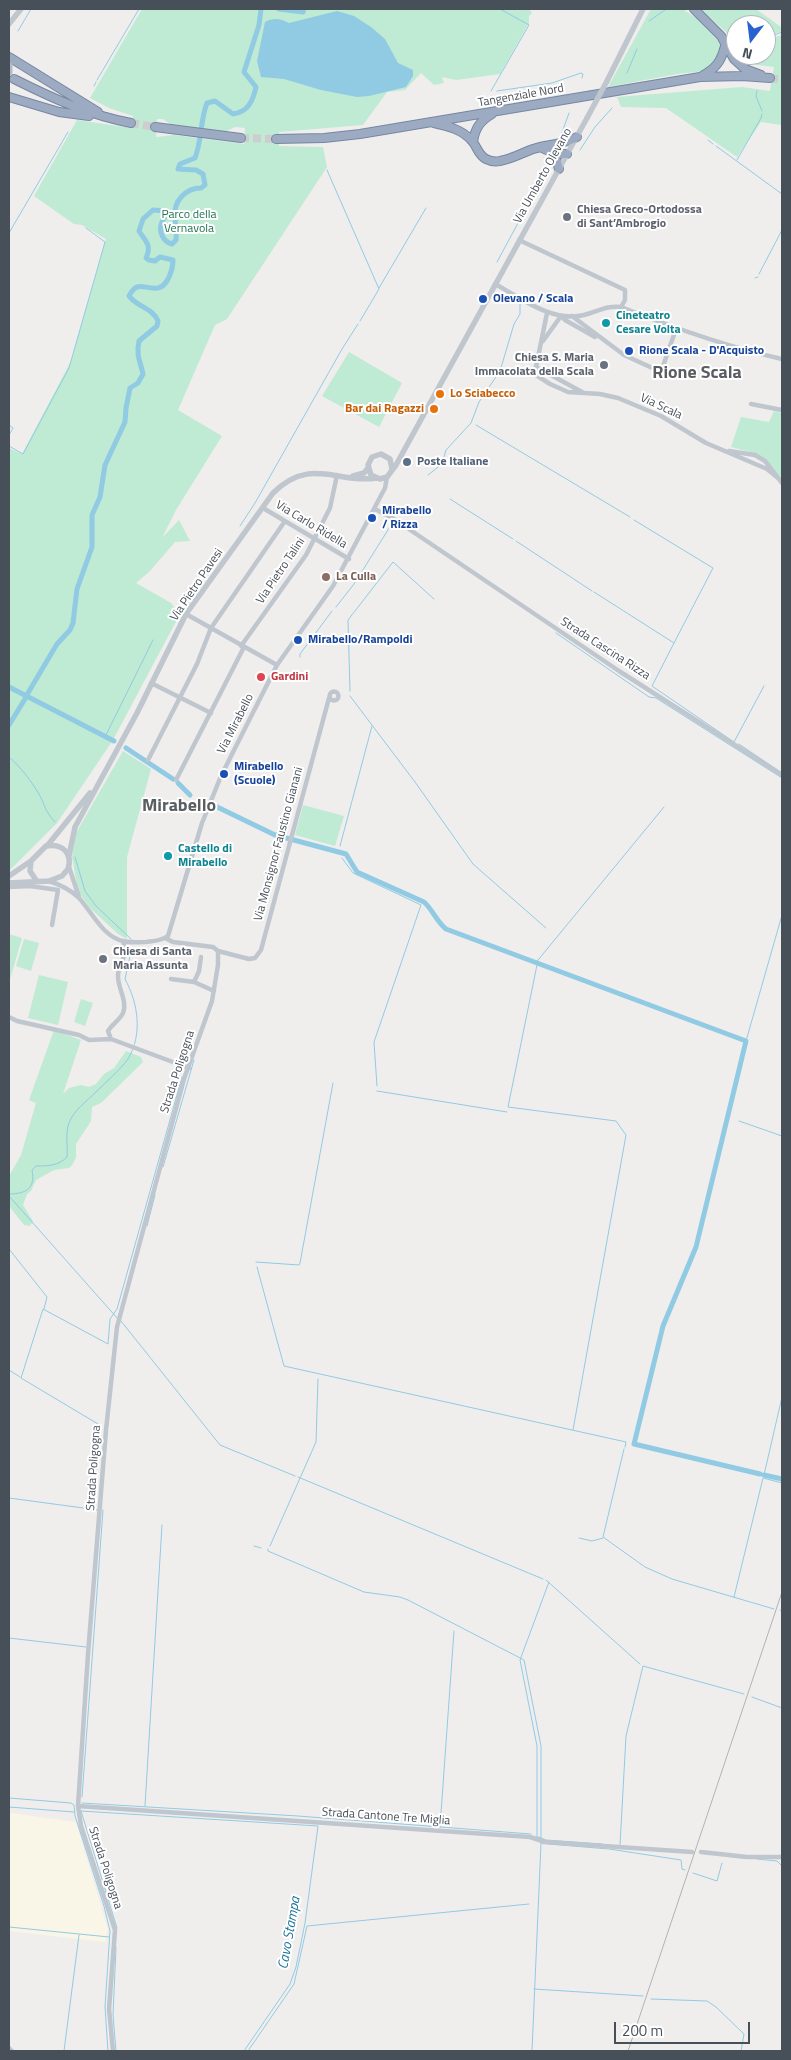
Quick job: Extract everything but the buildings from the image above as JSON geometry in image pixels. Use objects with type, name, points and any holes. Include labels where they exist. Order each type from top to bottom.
[{"type":"highway","points":[[693,10],[720,36],[725,46],[720,63],[716,68],[700,77]]},
{"type":"highway","name":"Tangenziale Nord","points":[[276,139],[324,138],[700,77],[742,76],[770,78],[745,68],[734,59],[725,46]]},
{"type":"highway","points":[[9,57],[110,119]]},
{"type":"highway","points":[[14,79],[74,108],[110,119]]},
{"type":"highway","points":[[9,97],[59,112],[131,123]]},
{"type":"highway","points":[[498,111],[482,120],[475,130],[474,142],[477,151],[485,159],[495,162],[503,161],[540,148],[552,148],[568,142],[577,136]]},
{"type":"highway","points":[[430,122],[451,127],[474,142]]},
{"type":"highway","points":[[155,127],[241,138]]},
{"type":"highway","points":[[552,148],[567,154]]},
{"type":"highway","points":[[552,148],[560,169]]},
{"type":"main road","points":[[9,61],[9,72]]},
{"type":"street","points":[[9,30],[11,21],[21,9]]},
{"type":"street","name":"Via Umberto Olevano","points":[[404,450],[518,240],[560,169],[645,9]]},
{"type":"street","points":[[518,240],[625,290],[625,300],[621,307]]},
{"type":"street","points":[[494,284],[547,312],[561,316],[583,315],[613,306],[621,307],[676,329],[741,350],[782,359]]},
{"type":"street","points":[[536,367],[547,312]]},
{"type":"street","points":[[561,316],[576,327],[605,342]]},
{"type":"street","points":[[540,345],[561,316]]},
{"type":"street","points":[[572,316],[624,355],[661,372],[676,329]]},
{"type":"street","name":"Via Scala","points":[[586,394],[536,367],[536,375],[550,384],[568,392],[586,394],[600,394],[618,398],[653,412],[724,451],[767,469],[782,483]]},
{"type":"street","points":[[751,404],[782,410]]},
{"type":"street","points":[[388,457],[404,450]]},
{"type":"street","points":[[392,469],[392,462],[388,457],[380,454],[374,456],[369,461],[368,468],[371,474],[378,478],[387,476],[392,469],[404,450]]},
{"type":"street","points":[[350,477],[360,475],[368,468]]},
{"type":"street","name":"Via Pietro Pavesi","points":[[69,856],[75,827],[186,614],[278,488],[304,474],[318,473],[378,478]]},
{"type":"street","name":"Via Pietro Talini","points":[[176,780],[243,646],[306,555],[330,508],[337,475]]},
{"type":"street","name":"Via Mirabello","points":[[165,938],[171,930],[210,800],[277,665],[333,586],[380,499],[387,476]]},
{"type":"street","name":"Via Mirabello","points":[[378,478],[382,488],[380,499]]},
{"type":"street","name":"Via Carlo Ridella","points":[[262,508],[348,559]]},
{"type":"street","name":"Strada Cascina Rizza","points":[[375,509],[394,519],[619,671],[782,775]]},
{"type":"street","points":[[148,760],[197,664],[211,628],[285,521]]},
{"type":"street","points":[[186,614],[277,665]]},
{"type":"street","points":[[151,683],[210,713]]},
{"type":"street","name":"Via Monsignor Faustino Gianani","points":[[218,951],[249,959],[256,958],[262,950],[329,698]]},
{"type":"street","name":"Via Pietro Pavesi","points":[[46,846],[82,804],[108,766]]},
{"type":"street","points":[[9,876],[31,861],[46,846],[59,846],[69,856],[69,867],[79,898]]},
{"type":"street","points":[[31,861],[30,871],[36,880]]},
{"type":"street","points":[[9,887],[45,883],[62,876],[69,867]]},
{"type":"street","points":[[9,882],[36,880],[65,887],[79,898],[94,918],[112,936],[123,942],[154,941],[165,938],[172,942],[213,947],[218,951]]},
{"type":"street","points":[[45,883],[58,890],[52,925]]},
{"type":"street","points":[[98,1041],[123,1012],[124,1003],[118,974],[124,961],[126,948],[123,942]]},
{"type":"street","name":"Strada Poligogna","points":[[113,2051],[110,2009],[114,1930],[81,1826],[78,1806],[89,1644],[117,1327],[150,1203],[189,1068],[214,991],[218,951]]},
{"type":"street","points":[[194,982],[199,971],[201,957]]},
{"type":"street","points":[[171,979],[194,982],[214,991]]},
{"type":"street","points":[[9,1017],[17,1021],[98,1041],[111,1039],[189,1068]]},
{"type":"street","points":[[108,1031],[111,1039]]},
{"type":"street","name":"Strada Cantone Tre Miglia","points":[[78,1806],[520,1837],[545,1842],[692,1852]]},
{"type":"street","points":[[701,1852],[747,1857],[782,1857]]},
{"type":"street","points":[[9,2048],[12,2051]]},
{"type":"shaded area","points":[[10,1813],[76,1822],[108,1930],[105,1942],[9,1931]]},
{"type":"green space","name":"Parco della Vernavola","points":[[142,9],[529,9],[532,13],[529,16],[529,23],[500,74],[456,80],[442,77],[444,83],[434,85],[421,73],[405,90],[387,92],[363,125],[279,132],[279,146],[323,147],[327,167],[227,319],[215,325],[178,410],[222,436],[176,510],[162,538],[179,520],[190,541],[175,542],[150,571],[136,583],[171,603],[180,614],[113,740],[57,823],[9,871],[9,448],[22,454],[71,361],[106,239],[82,225],[74,224],[34,196],[77,120],[131,128],[133,116],[109,108],[90,98]],"holes":[[[157,119],[163,119],[174,127],[223,133],[235,127],[245,128],[244,144],[174,135],[156,137]]]},
{"type":"green space","points":[[651,9],[684,10],[696,18],[719,42],[721,48],[719,61],[705,71],[677,74],[608,87]]},
{"type":"green space","points":[[700,9],[756,9],[764,15],[726,15],[726,32]]},
{"type":"green space","points":[[776,23],[781,27],[782,31],[776,33]]},
{"type":"green space","points":[[782,35],[782,125],[761,122],[737,157],[666,108],[621,107],[617,97],[742,87],[770,91],[774,67],[758,65],[776,65],[776,37]]},
{"type":"green space","points":[[349,352],[402,383],[379,427],[322,396]]},
{"type":"green space","points":[[774,411],[782,413],[782,479],[766,459],[754,453],[731,447],[741,417],[769,422]]},
{"type":"green space","points":[[123,751],[151,769],[127,857],[127,939],[118,934],[91,909],[78,891],[72,857],[76,833]]},
{"type":"green space","points":[[303,805],[344,816],[335,846],[295,835]]},
{"type":"green space","points":[[9,934],[22,938],[9,983]]},
{"type":"green space","points":[[24,939],[39,943],[31,971],[16,966]]},
{"type":"green space","points":[[39,975],[68,982],[58,1025],[28,1018]]},
{"type":"green space","points":[[81,999],[93,1003],[85,1026],[74,1022]]},
{"type":"green space","points":[[54,1030],[81,1040],[63,1094],[69,1088],[81,1085],[89,1087],[96,1084],[104,1074],[114,1068],[126,1051],[141,1057],[143,1062],[101,1103],[92,1107],[91,1121],[76,1144],[76,1157],[73,1164],[69,1168],[54,1170],[36,1180],[31,1191],[27,1194],[23,1205],[33,1221],[30,1226],[24,1225],[9,1206],[9,1176],[21,1155],[36,1103],[29,1100]]},
{"type":"water","points":[[337,11],[354,16],[385,39],[398,63],[413,70],[413,76],[406,87],[357,97],[321,90],[284,79],[261,77],[257,61],[265,22],[277,19],[289,23]]},
{"type":"waterway","points":[[18,31],[31,9]]},
{"type":"waterway","points":[[97,80],[139,9]]},
{"type":"waterway","points":[[28,693],[57,644],[70,630],[73,623],[77,589],[92,547],[92,515],[100,497],[105,465],[125,422],[130,388],[138,383],[143,374],[138,354],[139,341],[157,326],[158,321],[156,317],[129,296],[138,287],[162,287],[167,281],[172,268],[173,260],[160,257],[155,261],[146,258],[148,247],[139,231],[143,219],[153,210],[167,211],[161,225],[161,232],[164,239],[169,243],[172,244],[176,240],[175,211],[178,201],[190,190],[201,188],[205,185],[203,174],[196,170],[178,169],[180,164],[195,158],[207,103],[215,101],[233,114],[246,108],[253,97],[256,87],[244,72],[259,25],[261,9]]},
{"type":"waterway","points":[[279,9],[303,12],[304,9]]},
{"type":"waterway","points":[[491,91],[529,25],[500,9]]},
{"type":"waterway","points":[[649,21],[665,10]]},
{"type":"waterway","points":[[776,34],[782,32]]},
{"type":"waterway","points":[[627,73],[637,49]]},
{"type":"waterway","points":[[497,91],[552,83],[581,73],[583,74],[582,78]]},
{"type":"waterway","points":[[94,86],[96,82]]},
{"type":"waterway","points":[[757,91],[756,96],[762,111]]},
{"type":"waterway","points":[[580,150],[595,127],[612,108]]},
{"type":"waterway","points":[[560,138],[569,113]]},
{"type":"waterway","points":[[737,160],[762,114]]},
{"type":"waterway","points":[[9,233],[68,132]]},
{"type":"waterway","points":[[708,140],[713,144]]},
{"type":"waterway","points":[[716,146],[782,194]]},
{"type":"waterway","points":[[497,262],[551,162]]},
{"type":"waterway","points":[[327,170],[379,289],[360,321]]},
{"type":"waterway","points":[[379,288],[426,208]]},
{"type":"waterway","points":[[9,446],[23,454],[69,368],[105,242],[86,228]]},
{"type":"waterway","points":[[759,274],[782,230]]},
{"type":"waterway","points":[[428,475],[442,464],[446,450],[471,423],[479,402],[500,371],[514,324],[520,314],[520,303]]},
{"type":"waterway","points":[[240,526],[358,324]]},
{"type":"waterway","points":[[9,425],[13,428],[9,435]]},
{"type":"waterway","points":[[476,425],[630,517]]},
{"type":"waterway","points":[[450,499],[513,539]]},
{"type":"waterway","points":[[634,520],[713,568],[674,643]]},
{"type":"waterway","points":[[336,607],[354,584],[393,522]]},
{"type":"waterway","points":[[516,541],[592,591]]},
{"type":"waterway","points":[[350,691],[348,620],[393,562],[434,599]]},
{"type":"waterway","points":[[594,592],[674,643],[652,686],[734,742],[764,686]]},
{"type":"waterway","points":[[300,657],[300,654],[332,611]]},
{"type":"waterway","points":[[556,633],[649,697],[656,698],[782,778]]},
{"type":"waterway","points":[[105,737],[153,640]]},
{"type":"waterway","points":[[9,687],[114,741]]},
{"type":"waterway","points":[[350,696],[415,782],[473,864],[546,928]]},
{"type":"waterway","points":[[9,725],[25,699]]},
{"type":"waterway","points":[[340,846],[372,726]]},
{"type":"waterway","points":[[739,744],[782,773]]},
{"type":"waterway","points":[[126,748],[173,779]]},
{"type":"waterway","points":[[9,757],[29,779],[55,822]]},
{"type":"waterway","points":[[178,783],[190,795]]},
{"type":"waterway","points":[[211,804],[275,835],[346,854],[357,872],[424,902],[446,929],[746,1041],[696,1247],[663,1326],[634,1444],[760,1474]]},
{"type":"waterway","points":[[573,1430],[626,1135],[616,1121],[508,1107],[538,960],[664,807]]},
{"type":"waterway","points":[[75,857],[85,891],[96,906],[131,939]]},
{"type":"waterway","points":[[342,858],[353,873],[421,905],[374,1042],[377,1086]]},
{"type":"waterway","points":[[746,1041],[782,915]]},
{"type":"waterway","points":[[9,1194],[20,1193],[31,1186],[32,1170],[36,1166],[56,1164],[67,1157],[67,1131],[74,1114],[128,1059],[133,1049],[137,1029],[136,1008],[125,979],[130,956]]},
{"type":"waterway","points":[[163,1167],[194,1060]]},
{"type":"waterway","points":[[98,1424],[21,1378],[43,1309],[108,1344],[110,1319],[117,1309],[182,1077]]},
{"type":"waterway","points":[[256,1262],[299,1265],[300,1263],[333,1083]]},
{"type":"waterway","points":[[377,1091],[507,1112]]},
{"type":"waterway","points":[[739,1121],[782,1136]]},
{"type":"waterway","points":[[147,1226],[155,1195]]},
{"type":"waterway","points":[[9,1196],[118,1319]]},
{"type":"waterway","points":[[9,1249],[47,1297],[44,1309]]},
{"type":"waterway","points":[[257,1267],[284,1366],[626,1442],[625,1447]]},
{"type":"waterway","points":[[121,1321],[220,1445],[295,1476]]},
{"type":"waterway","points":[[9,1370],[20,1377]]},
{"type":"waterway","points":[[270,1546],[316,1442],[318,1379]]},
{"type":"waterway","points":[[764,1475],[782,1397]]},
{"type":"waterway","points":[[624,1449],[603,1537],[645,1567],[672,1579],[774,1609]]},
{"type":"waterway","points":[[764,1475],[782,1479]]},
{"type":"waterway","points":[[298,1477],[543,1579]]},
{"type":"waterway","points":[[734,1597],[763,1478],[782,1483]]},
{"type":"waterway","points":[[9,1498],[98,1510]]},
{"type":"waterway","points":[[82,1797],[103,1510]]},
{"type":"waterway","points":[[145,1806],[162,1525]]},
{"type":"waterway","points":[[579,1538],[592,1541],[603,1538]]},
{"type":"waterway","points":[[254,1546],[261,1548]]},
{"type":"waterway","points":[[268,1549],[268,1551],[364,1592],[400,1597],[408,1600],[524,1660],[541,1746],[541,1838]]},
{"type":"waterway","points":[[546,1580],[640,1664]]},
{"type":"waterway","points":[[537,1835],[537,1746],[520,1660],[549,1582]]},
{"type":"waterway","points":[[440,1827],[454,1631]]},
{"type":"waterway","points":[[9,1638],[86,1647]]},
{"type":"waterway","points":[[620,1845],[626,1736],[643,1666],[744,1694]]},
{"type":"waterway","points":[[752,1697],[782,1708]]},
{"type":"waterway","points":[[9,1798],[71,1803],[74,1805],[75,1816],[104,1906],[110,1931],[105,2007],[108,2051]]},
{"type":"waterway","points":[[82,1803],[298,1816],[531,1834]]},
{"type":"waterway","points":[[9,1807],[74,1812]]},
{"type":"waterway","name":"Cavo Stampa","points":[[117,1928],[81,1811],[318,1826],[305,1923],[296,1967],[290,1984],[244,2051]]},
{"type":"waterway","points":[[536,1836],[546,1840],[602,1844]]},
{"type":"waterway","points":[[532,2051],[541,1843],[544,1844]]},
{"type":"waterway","points":[[548,1844],[609,1849],[681,1860],[682,1869],[685,1870]]},
{"type":"waterway","points":[[757,1859],[777,1861],[782,1866]]},
{"type":"waterway","points":[[693,1873],[717,1881],[722,1863]]},
{"type":"waterway","name":"Cavo Stampa","points":[[248,2051],[294,1984],[307,1926],[529,1904]]},
{"type":"waterway","points":[[9,1927],[109,1937]]},
{"type":"waterway","points":[[64,2051],[79,1935]]},
{"type":"waterway","points":[[116,1947],[113,2015],[116,2051]]},
{"type":"waterway","points":[[534,1989],[643,1996]]},
{"type":"waterway","points":[[651,1999],[707,2001],[716,2007],[744,2034],[741,2051]]},
{"type":"tunnel","points":[[770,78],[782,80]]},
{"type":"tunnel","points":[[131,123],[155,127]]},
{"type":"tunnel","points":[[241,138],[276,139]]},
{"type":"railway","points":[[628,2051],[782,1592]]},
{"type":"place","name":"Chiesa Greco-Ortodossa di Sant’Ambrogio","points":[[567,217]]},
{"type":"place","name":"Olevano / Scala","points":[[483,299]]},
{"type":"place","name":"Cineteatro Cesare Volta","points":[[606,323]]},
{"type":"place","name":"Rione Scala - D'Acquisto","points":[[629,351]]},
{"type":"place","name":"Chiesa S. Maria Immacolata della Scala","points":[[604,365]]},
{"type":"place","name":"Lo Sciabecco","points":[[440,394]]},
{"type":"place","name":"Bar dai Ragazzi","points":[[434,409]]},
{"type":"place","name":"Poste Italiane","points":[[407,462]]},
{"type":"place","name":"Mirabello / Rizza","points":[[372,518]]},
{"type":"place","name":"La Culla","points":[[326,577]]},
{"type":"place","name":"Mirabello/Rampoldi","points":[[298,640]]},
{"type":"place","name":"Gardini","points":[[261,677]]},
{"type":"place","name":"Mirabello (Scuole)","points":[[224,774]]},
{"type":"place","name":"Castello di Mirabello","points":[[168,856]]},
{"type":"place","name":"Chiesa di Santa Maria Assunta","points":[[103,959]]},
{"type":"district","name":"Rione Scala","points":[[697,374]]},
{"type":"district","name":"Mirabello","points":[[179,807]]}]
